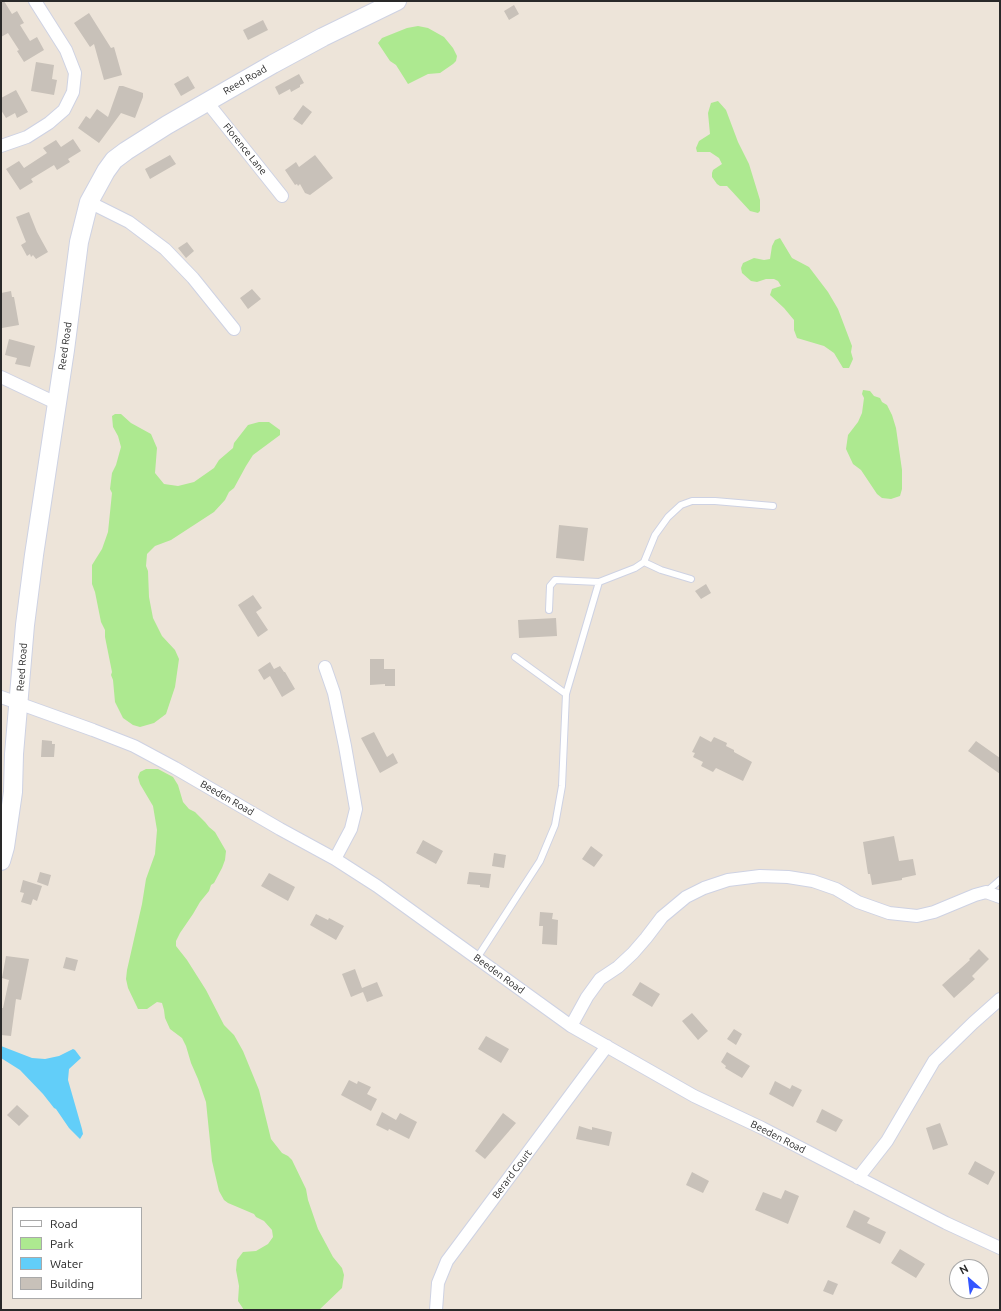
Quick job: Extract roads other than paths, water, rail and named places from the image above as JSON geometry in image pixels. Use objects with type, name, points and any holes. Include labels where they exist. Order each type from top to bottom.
[{"type":"street","points":[[1,146],[27,137],[49,123],[64,110],[73,92],[75,73],[66,50],[35,1]]},
{"type":"street","name":"Reed Road","points":[[1,861],[5,847],[13,792],[14,754],[25,625],[56,402],[65,350],[79,242],[89,202],[97,186],[114,160],[144,139],[323,37],[397,1]]},
{"type":"street","name":"Florence Lane","points":[[207,102],[282,196]]},
{"type":"street","points":[[89,202],[129,222],[165,248],[193,278],[234,329]]},
{"type":"street","points":[[1,377],[56,402]]},
{"type":"street","points":[[324,667],[334,693],[356,808],[351,829],[335,859]]},
{"type":"street","name":"Beeden Road","points":[[1,697],[19,705],[93,730],[134,746],[175,768],[335,859],[377,886],[572,1026],[694,1096],[762,1128],[946,1223],[1000,1248]]},
{"type":"street","points":[[572,1026],[587,997],[600,979],[618,967],[633,953],[662,917],[686,897],[704,888],[722,882],[760,876],[788,877],[813,881],[836,889],[858,902],[889,913],[917,916],[934,912],[986,892],[1000,898]]},
{"type":"street","points":[[858,1178],[887,1141],[934,1061],[1000,999]]},
{"type":"street","name":"Berard Court","points":[[436,1310],[438,1283],[447,1261],[607,1046]]},
{"type":"lane","points":[[548,610],[550,586],[555,580],[599,582],[635,568],[644,562],[655,535],[668,517],[681,506],[692,501],[715,501],[773,506]]},
{"type":"lane","points":[[644,562],[660,570],[691,579]]},
{"type":"lane","points":[[477,958],[540,861],[555,826],[562,786],[566,694],[599,582]]},
{"type":"lane","points":[[516,657],[566,694]]},
{"type":"lane","points":[[986,892],[1000,880]]},
{"type":"water","points":[[1,1046],[32,1058],[45,1059],[59,1056],[73,1049],[75,1050],[81,1058],[69,1069],[68,1080],[82,1129],[83,1134],[80,1139],[69,1128],[56,1109],[43,1094],[20,1070],[1,1058]]}]
